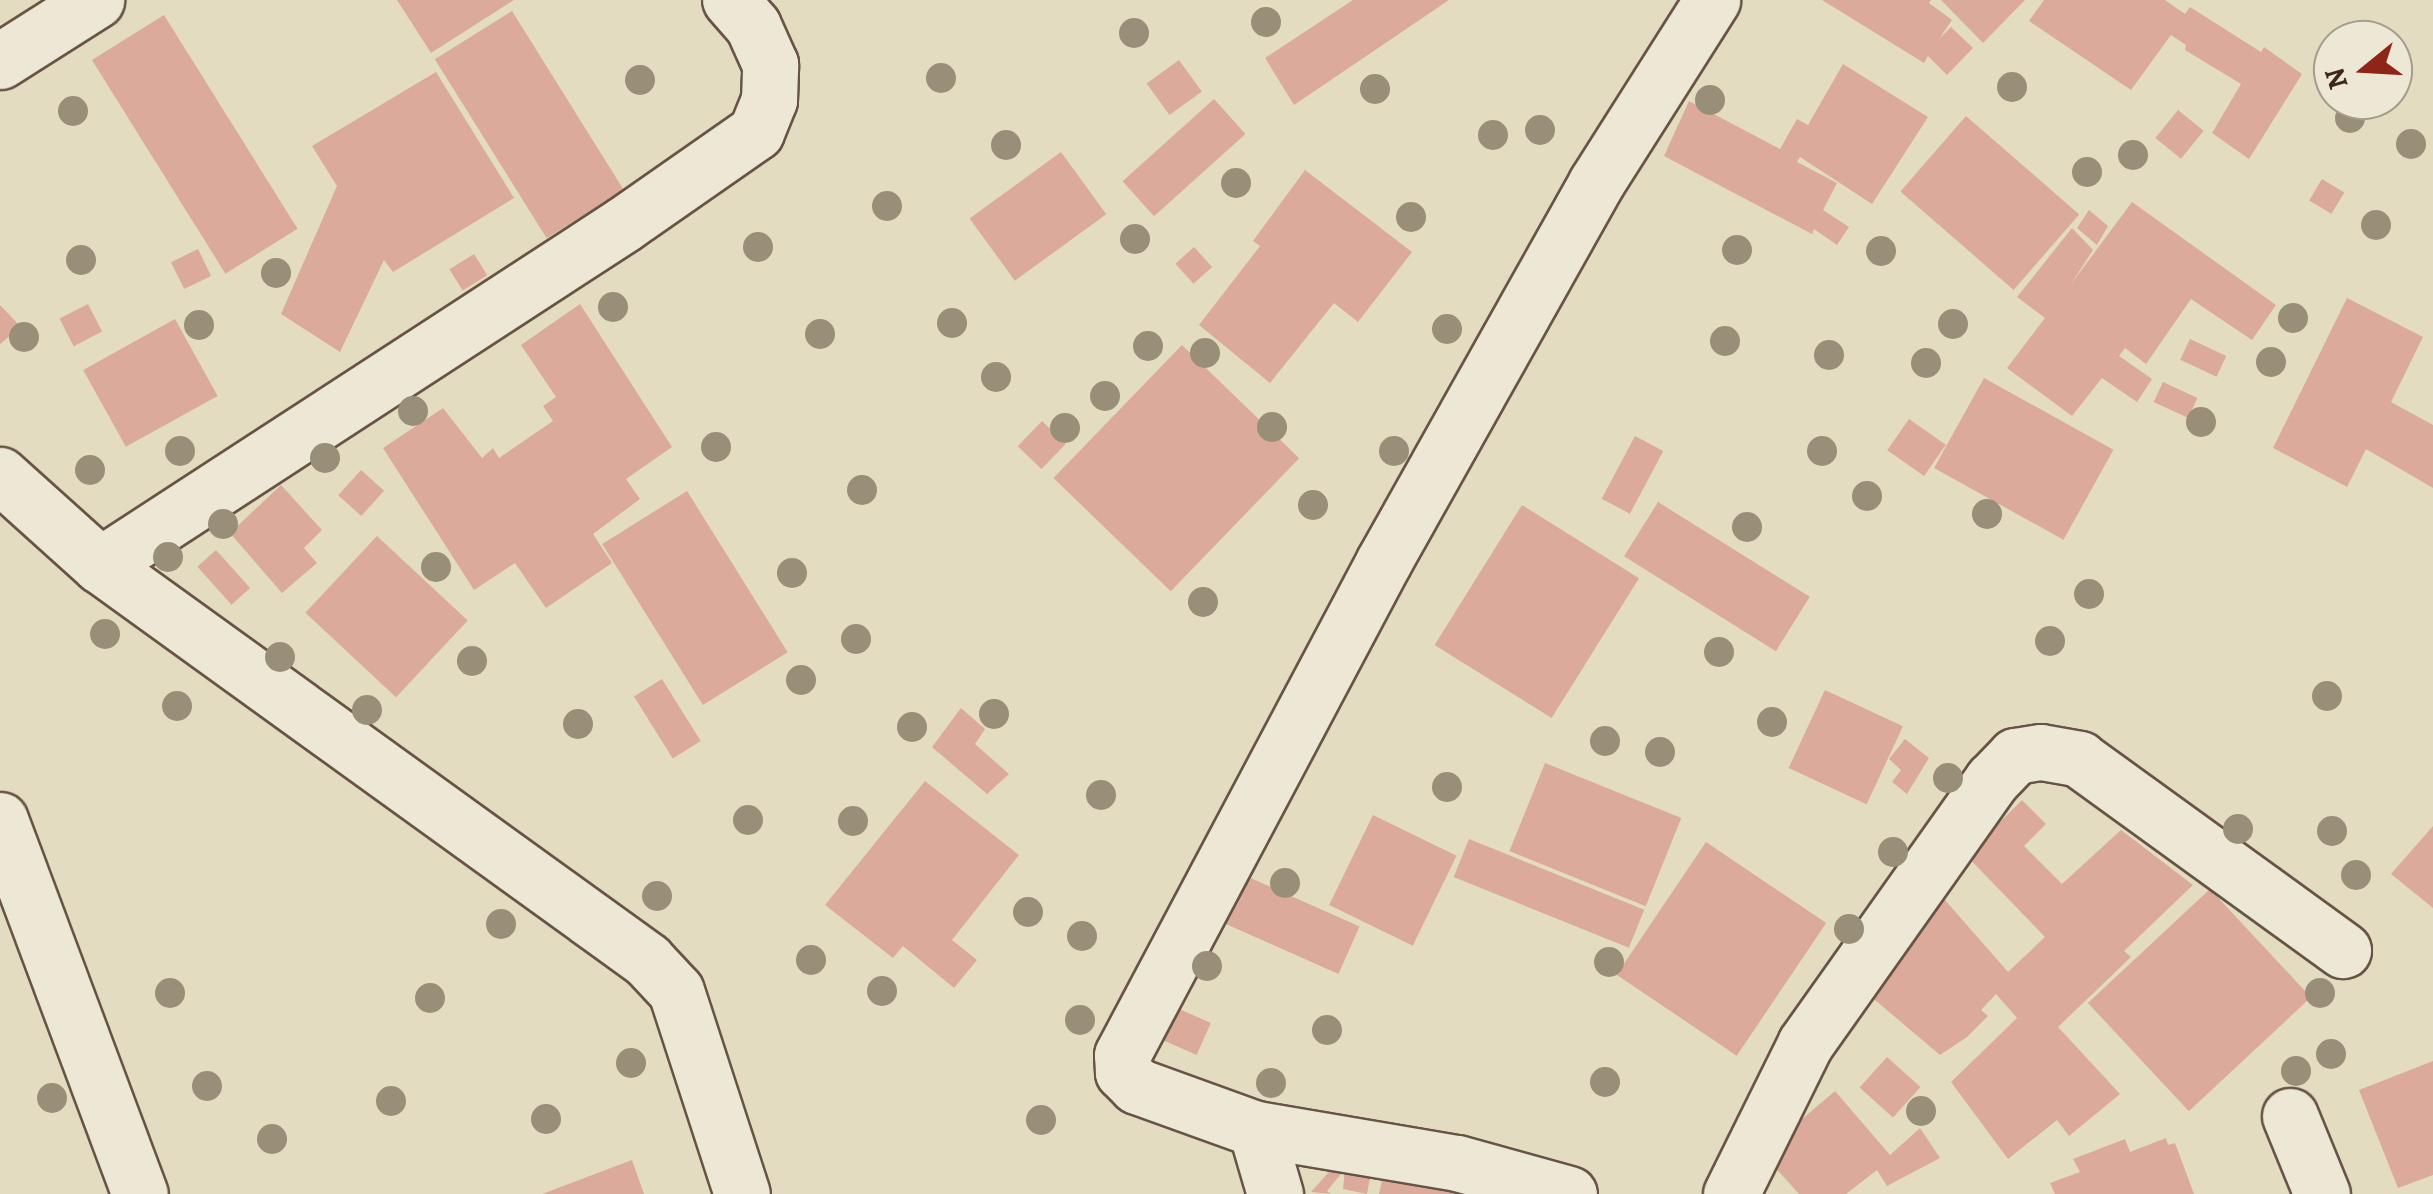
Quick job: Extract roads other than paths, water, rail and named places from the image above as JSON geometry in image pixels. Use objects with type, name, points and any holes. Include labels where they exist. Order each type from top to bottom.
[{"type":"street","points":[[0,61],[96,0]]},
{"type":"street","points":[[100,566],[608,234],[756,132],[769,100],[770,64],[753,26],[730,0]]},
{"type":"street","points":[[1569,1194],[1457,1163],[1256,1129],[1136,1086],[1123,1072],[1122,1055],[1403,527],[1596,183],[1712,0]]},
{"type":"street","points":[[0,476],[100,566],[646,960],[676,992],[742,1194]]},
{"type":"street","points":[[1731,1194],[1805,1044],[1992,780],[2015,756],[2040,752],[2079,760],[2343,950]]},
{"type":"street","points":[[0,820],[140,1194]]},
{"type":"street","points":[[2290,1116],[2322,1194]]},
{"type":"street","points":[[1256,1129],[1275,1194]]}]
